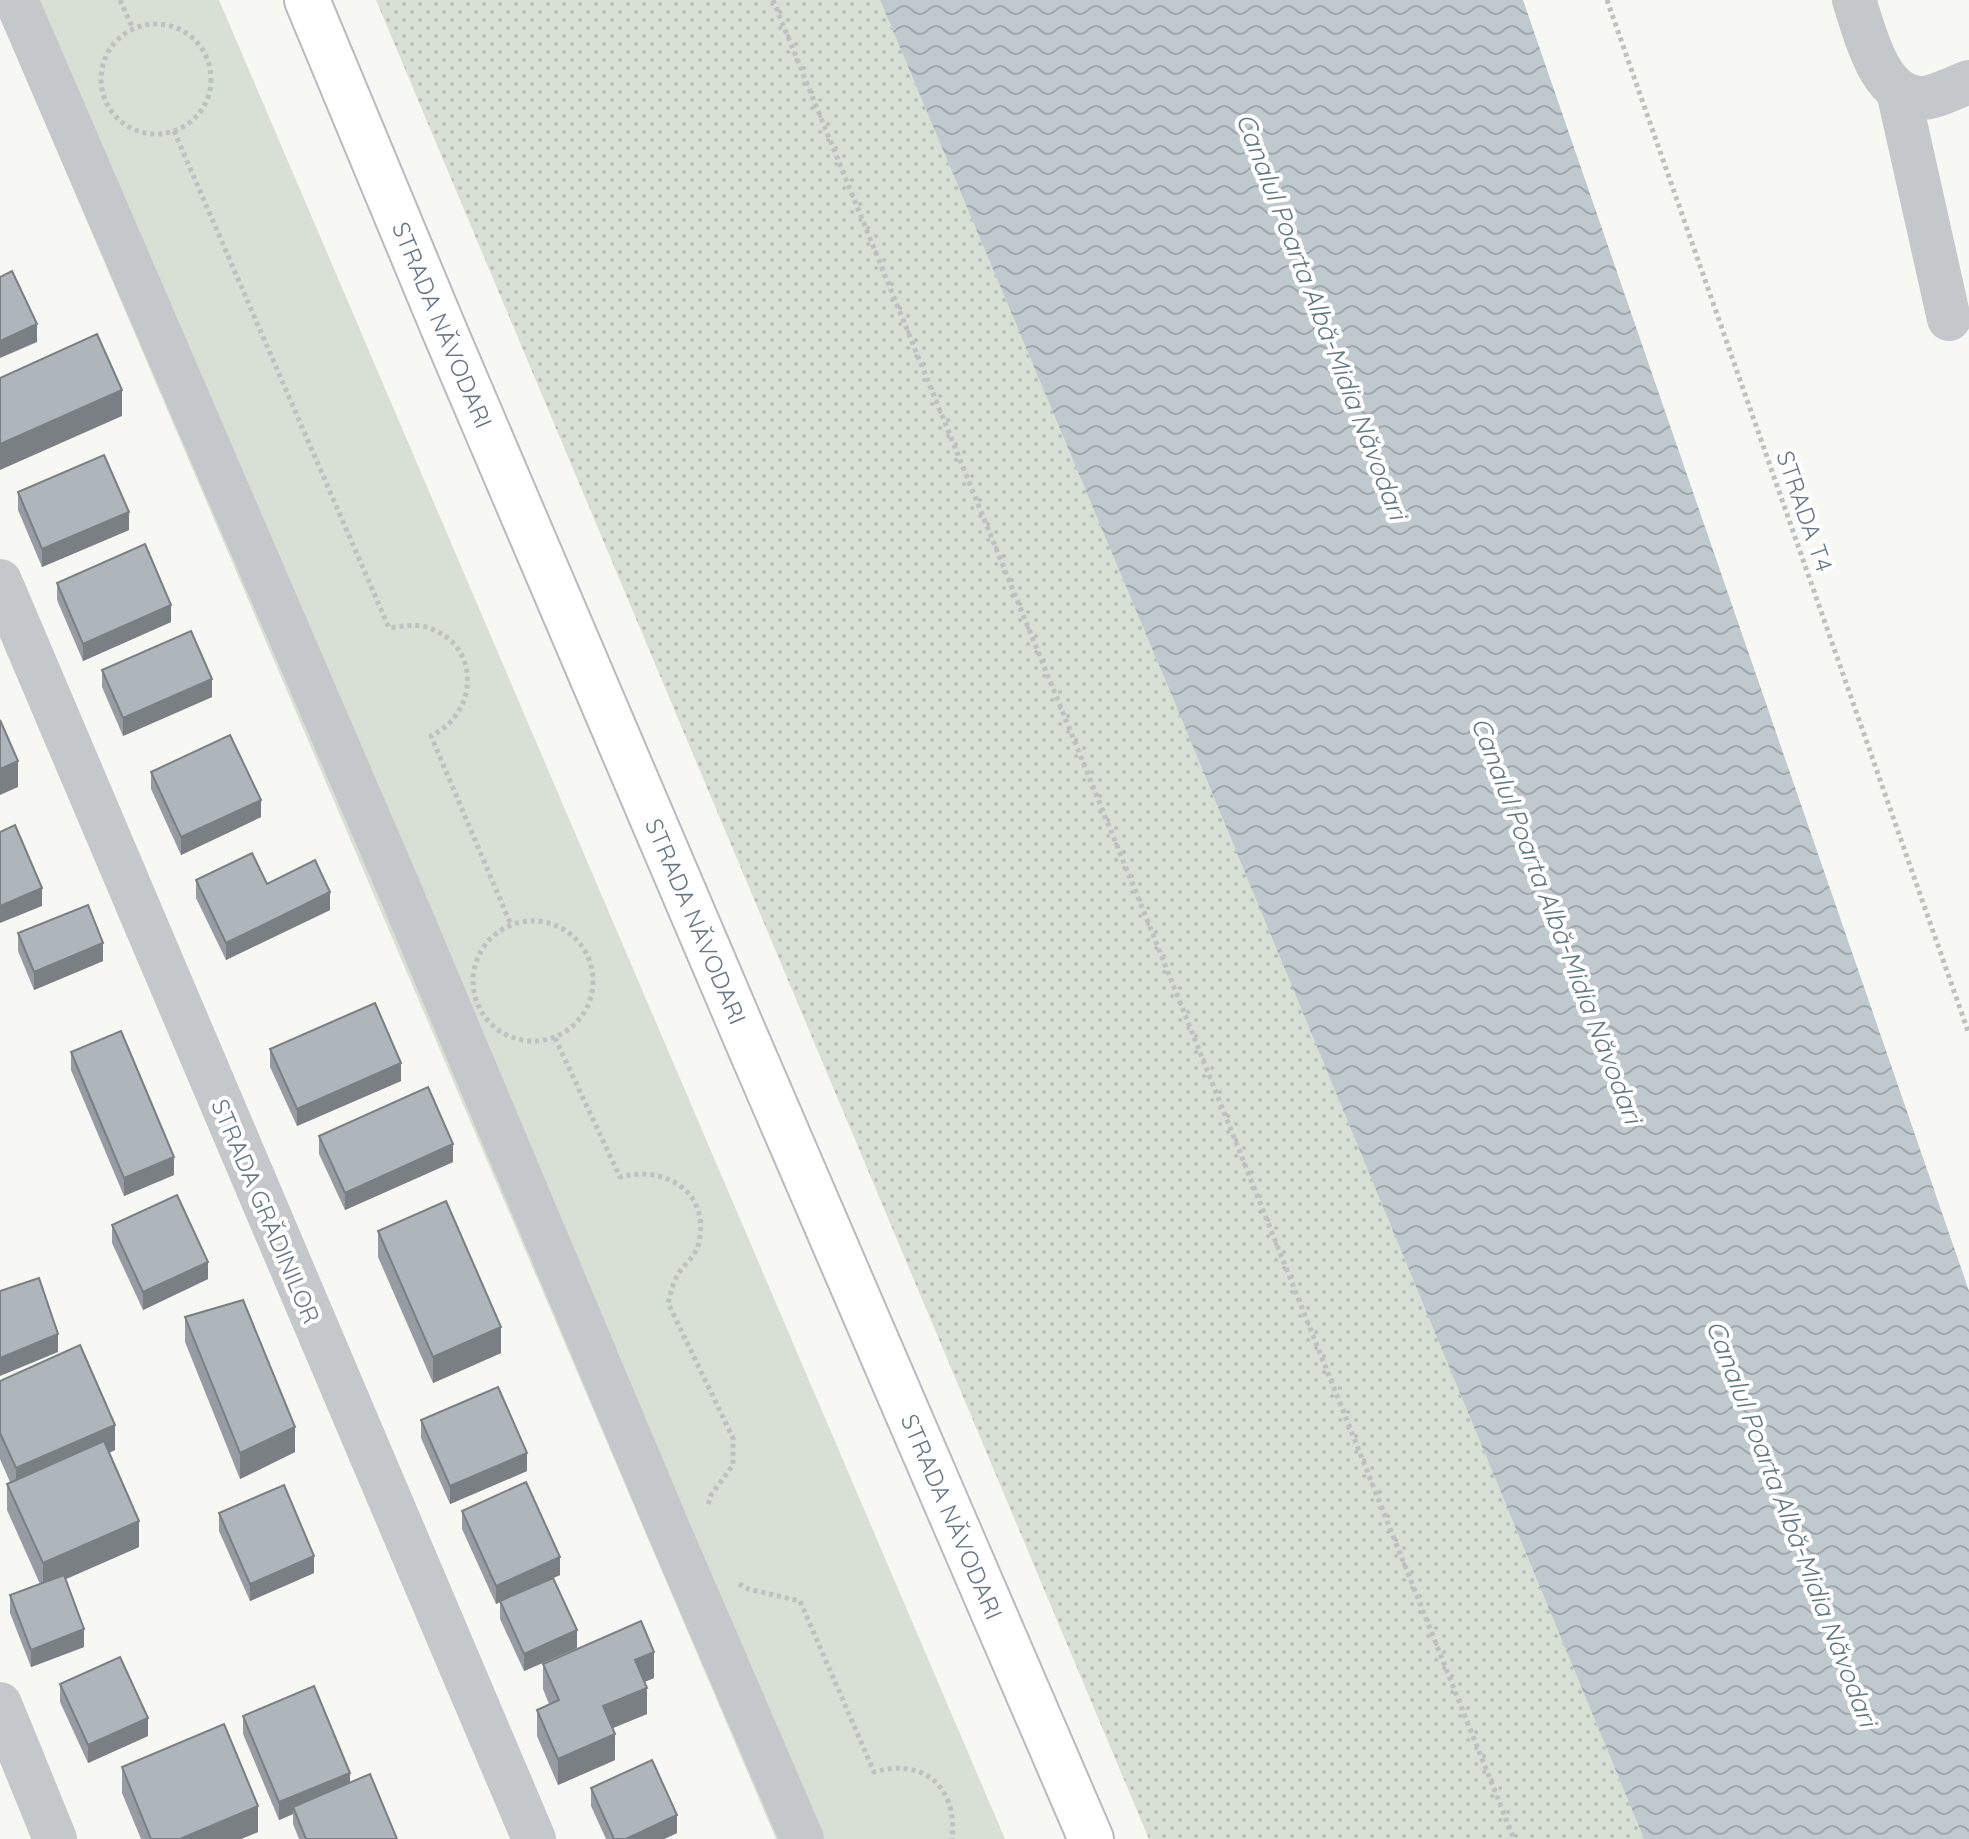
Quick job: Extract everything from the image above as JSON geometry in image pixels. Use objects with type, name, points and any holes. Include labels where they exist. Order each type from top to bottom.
[{"type":"main road","name":"STRADA NĂVODARI","points":[[307,0],[758,1067],[1091,1839]]},
{"type":"street","points":[[16,0],[398,886],[802,1839]]},
{"type":"street","points":[[1854,0],[1875,63],[1898,91],[1949,319]]},
{"type":"street","points":[[1898,91],[1922,98],[1969,82]]},
{"type":"street","name":"STRADA GRĂDINILOR","points":[[0,581],[534,1839]]},
{"type":"street","points":[[0,1704],[47,1836]]},
{"type":"path","points":[[120,0],[133,29]]},
{"type":"path","points":[[773,0],[1148,922],[1514,1839]]},
{"type":"path","name":"STRADA T4","points":[[1607,0],[1969,1034]]},
{"type":"path","points":[[151,24],[170,25],[187,33],[201,46],[209,62],[212,81],[208,99],[198,115],[174,131],[149,134],[132,129],[117,118],[107,104],[101,87],[102,70],[118,38],[133,29],[151,24]]},
{"type":"path","points":[[174,131],[389,628],[408,625],[426,627],[443,635],[457,648],[465,665],[468,683],[465,702],[455,719],[431,736],[511,925]]},
{"type":"path","points":[[529,920],[548,922],[566,930],[580,943],[590,959],[592,997],[584,1014],[571,1028],[555,1038],[534,1042],[513,1039],[494,1028],[481,1013],[473,993],[473,972],[479,952],[493,936],[511,925],[529,920]]},
{"type":"path","points":[[555,1038],[620,1177],[652,1173],[671,1179],[687,1191],[697,1207],[701,1226],[699,1245],[690,1262],[677,1276],[668,1303],[733,1438],[733,1465],[711,1495],[704,1517]]},
{"type":"path","points":[[728,1578],[748,1589],[800,1601],[874,1772],[906,1767],[925,1774],[940,1785],[950,1802],[954,1821],[952,1839]]},
{"type":"shaded area","points":[[0,0],[219,0],[1005,1839],[776,1839],[0,17]]},
{"type":"shaded area","points":[[376,0],[880,0],[1179,713],[1644,1839],[1149,1839]]},
{"type":"water","name":"Canalul Poarta Albă-Midia Năvodari","points":[[880,0],[1523,0],[1969,1291],[1969,1839],[1644,1839],[1179,713]]},
{"type":"building","points":[[12,271],[37,324],[0,341],[0,277]]},
{"type":"building","points":[[97,334],[122,390],[0,444],[0,378]]},
{"type":"building","points":[[104,455],[129,512],[42,549],[18,492]]},
{"type":"building","points":[[145,544],[171,605],[83,644],[57,583]]},
{"type":"building","points":[[191,631],[212,679],[123,718],[102,670]]},
{"type":"building","points":[[0,720],[18,761],[0,769]]},
{"type":"building","points":[[230,735],[261,800],[181,837],[151,772]]},
{"type":"building","points":[[15,825],[42,888],[0,906],[0,832]]},
{"type":"building","points":[[252,853],[267,884],[315,860],[330,892],[226,943],[196,880]]},
{"type":"building","points":[[88,905],[103,943],[34,972],[18,933]]},
{"type":"building","points":[[375,1003],[401,1063],[297,1109],[270,1049]]},
{"type":"building","points":[[121,1031],[174,1157],[124,1178],[71,1052]]},
{"type":"building","points":[[428,1087],[453,1144],[345,1193],[319,1136]]},
{"type":"building","points":[[177,1195],[208,1262],[143,1292],[112,1225]]},
{"type":"building","points":[[446,1201],[501,1327],[433,1357],[378,1231]]},
{"type":"building","points":[[39,1278],[58,1334],[0,1358],[0,1291]]},
{"type":"building","points":[[243,1300],[295,1427],[240,1453],[185,1317]]},
{"type":"building","points":[[80,1345],[115,1425],[16,1468],[0,1433],[0,1381]]},
{"type":"building","points":[[498,1387],[527,1453],[450,1486],[421,1420]]},
{"type":"building","points":[[104,1441],[139,1521],[43,1563],[7,1484]]},
{"type":"building","points":[[526,1482],[560,1557],[496,1586],[462,1511]]},
{"type":"building","points":[[284,1485],[314,1556],[250,1584],[219,1513]]},
{"type":"building","points":[[64,1575],[84,1629],[31,1650],[10,1595]]},
{"type":"building","points":[[553,1578],[577,1630],[524,1654],[500,1601]]},
{"type":"building","points":[[641,1621],[654,1652],[635,1660],[647,1688],[603,1706],[615,1734],[558,1759],[537,1710],[559,1700],[543,1664]]},
{"type":"building","points":[[120,1657],[148,1718],[88,1745],[60,1684]]},
{"type":"building","points":[[314,1686],[350,1773],[279,1802],[243,1716]]},
{"type":"building","points":[[224,1724],[258,1806],[180,1839],[151,1839],[122,1767]]},
{"type":"building","points":[[652,1760],[677,1815],[626,1839],[614,1839],[591,1788]]},
{"type":"building","points":[[370,1774],[397,1839],[306,1839],[293,1807]]}]
